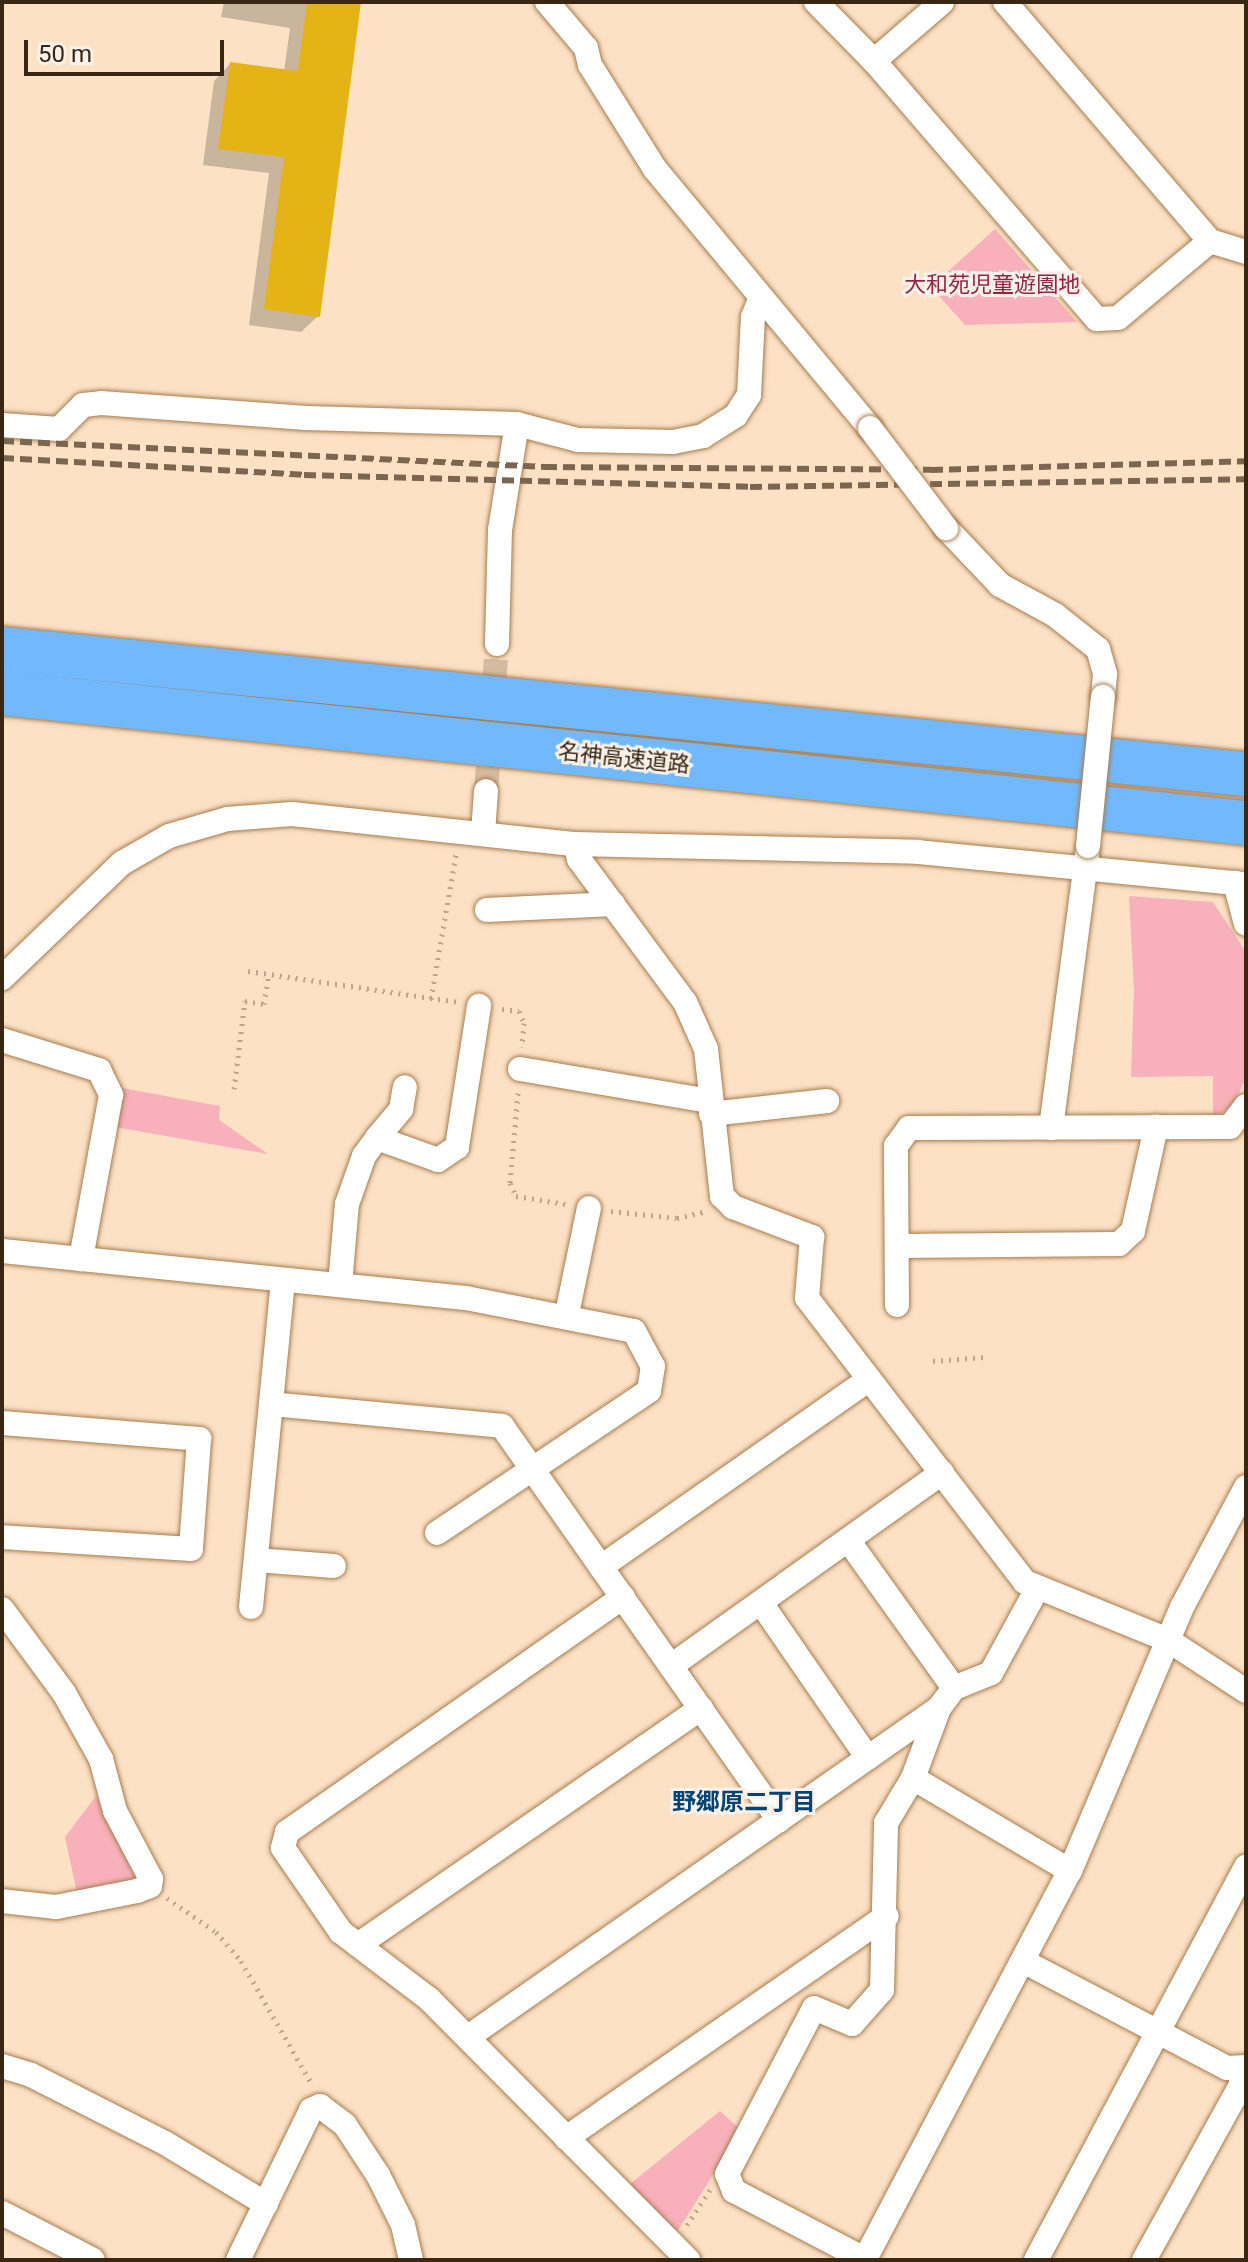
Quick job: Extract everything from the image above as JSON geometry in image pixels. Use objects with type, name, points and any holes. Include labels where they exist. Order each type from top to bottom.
[{"type":"highway","name":"名神高速道路","points":[[2,649],[1246,774]]},
{"type":"highway","name":"名神高速道路","points":[[2,693],[1246,823]]},
{"type":"street","points":[[547,2],[586,48],[590,65],[655,169],[760,300],[870,428],[946,528],[1000,585],[1055,615],[1098,649],[1105,674],[1103,697],[1087,857],[1051,1128]]},
{"type":"street","points":[[816,2],[874,61],[1097,319],[1118,318],[1210,241]]},
{"type":"street","points":[[874,61],[942,2]]},
{"type":"street","points":[[1005,2],[1210,241],[1246,252]]},
{"type":"street","points":[[2,425],[59,429],[83,405],[101,403],[306,418],[517,424],[578,440],[640,444],[703,436],[736,415],[749,395],[753,317],[760,300]]},
{"type":"street","points":[[497,644],[500,530],[517,424]]},
{"type":"street","points":[[472,831],[486,791]]},
{"type":"street","points":[[2,978],[122,863],[169,836],[227,819],[292,814],[575,844],[1087,857],[1241,884],[1246,924]]},
{"type":"street","points":[[575,844],[579,859],[685,1002],[706,1049],[722,1196],[733,1207],[812,1237],[807,1298],[1025,1582],[1168,1640],[1246,1691]]},
{"type":"street","points":[[487,910],[613,904]]},
{"type":"street","points":[[377,1138],[438,1160],[457,1147],[479,1006]]},
{"type":"street","points":[[2,1040],[99,1070],[111,1095],[81,1259]]},
{"type":"street","points":[[520,1069],[711,1107],[827,1101]]},
{"type":"street","points":[[340,1285],[347,1204],[364,1156],[401,1109],[405,1087]]},
{"type":"street","points":[[897,1305],[896,1146],[909,1128],[1230,1127],[1246,1106]]},
{"type":"street","points":[[897,1246],[1119,1244],[1133,1231],[1156,1127]]},
{"type":"street","points":[[567,1314],[589,1208]]},
{"type":"street","points":[[2,1251],[340,1285],[567,1314],[634,1331],[653,1366],[649,1391],[534,1472],[437,1533]]},
{"type":"street","points":[[251,1607],[283,1281]]},
{"type":"street","points":[[601,1567],[869,1379]]},
{"type":"street","points":[[271,1404],[502,1426],[779,1820]]},
{"type":"street","points":[[2,1423],[199,1439],[191,1549],[2,1537]]},
{"type":"street","points":[[671,1666],[942,1473]]},
{"type":"street","points":[[1037,1589],[991,1673],[954,1688],[939,1708],[913,1778],[886,1823],[887,1916],[882,1990],[852,2024],[814,2008],[727,2174],[734,2191],[865,2260],[1070,1871],[1168,1640],[1243,1501]]},
{"type":"street","points":[[848,1540],[954,1688]]},
{"type":"street","points":[[256,1560],[334,1566]]},
{"type":"street","points":[[623,1597],[287,1832],[283,1848],[341,1932],[429,1999],[566,2138],[645,2229],[688,2260]]},
{"type":"street","points":[[761,1603],[868,1758]]},
{"type":"street","points":[[2,1609],[64,1693],[101,1759],[115,1811],[145,1863],[150,1886],[56,1907],[2,1901]]},
{"type":"street","points":[[358,1945],[701,1708]]},
{"type":"street","points":[[468,2037],[939,1708]]},
{"type":"street","points":[[913,1778],[1070,1871]]},
{"type":"street","points":[[1036,2260],[1246,1867]]},
{"type":"street","points":[[566,2138],[887,1916]]},
{"type":"street","points":[[1023,1961],[1227,2068],[1244,2068],[1241,2085],[1144,2260]]},
{"type":"street","points":[[2,2066],[31,2075],[165,2143],[266,2204]]},
{"type":"street","points":[[238,2260],[311,2110],[320,2106],[345,2125],[378,2175],[403,2225],[411,2260]]},
{"type":"street","points":[[2,2213],[93,2260]]},
{"type":"path","points":[[431,999],[472,831]]},
{"type":"path","points":[[248,971],[519,1011],[524,1023],[510,1183],[516,1196],[677,1218],[713,1210],[722,1196]]},
{"type":"path","points":[[234,1089],[245,1001],[264,1004],[269,974]]},
{"type":"path","points":[[933,1361],[985,1357]]},
{"type":"path","points":[[150,1886],[216,1932],[241,1961],[302,2064],[320,2106]]},
{"type":"path","points":[[680,2235],[711,2188]]},
{"type":"green space","name":"大和苑児童遊園地","points":[[995,229],[1077,322],[965,325],[931,287]]},
{"type":"green space","points":[[1129,896],[1213,902],[1246,952],[1246,1078],[1233,1105],[1222,1113],[1213,1116],[1213,1076],[1131,1077],[1134,989]]},
{"type":"green space","points":[[122,1088],[220,1106],[219,1120],[268,1154],[115,1127]]},
{"type":"green space","points":[[96,1796],[140,1877],[77,1893],[65,1837]]},
{"type":"green space","points":[[720,2111],[741,2130],[677,2232],[630,2184]]},
{"type":"building","points":[[307,2],[361,2],[320,317],[264,309],[284,157],[218,149],[230,62],[298,71]]},
{"type":"tunnel","points":[[486,791],[497,644]]},
{"type":"railway","points":[[2,441],[545,467],[931,470],[1246,461]]},
{"type":"railway","points":[[2,458],[304,475],[750,487],[1246,479]]},
{"type":"district","name":"野郷原二丁目","points":[[744,1803]]}]
